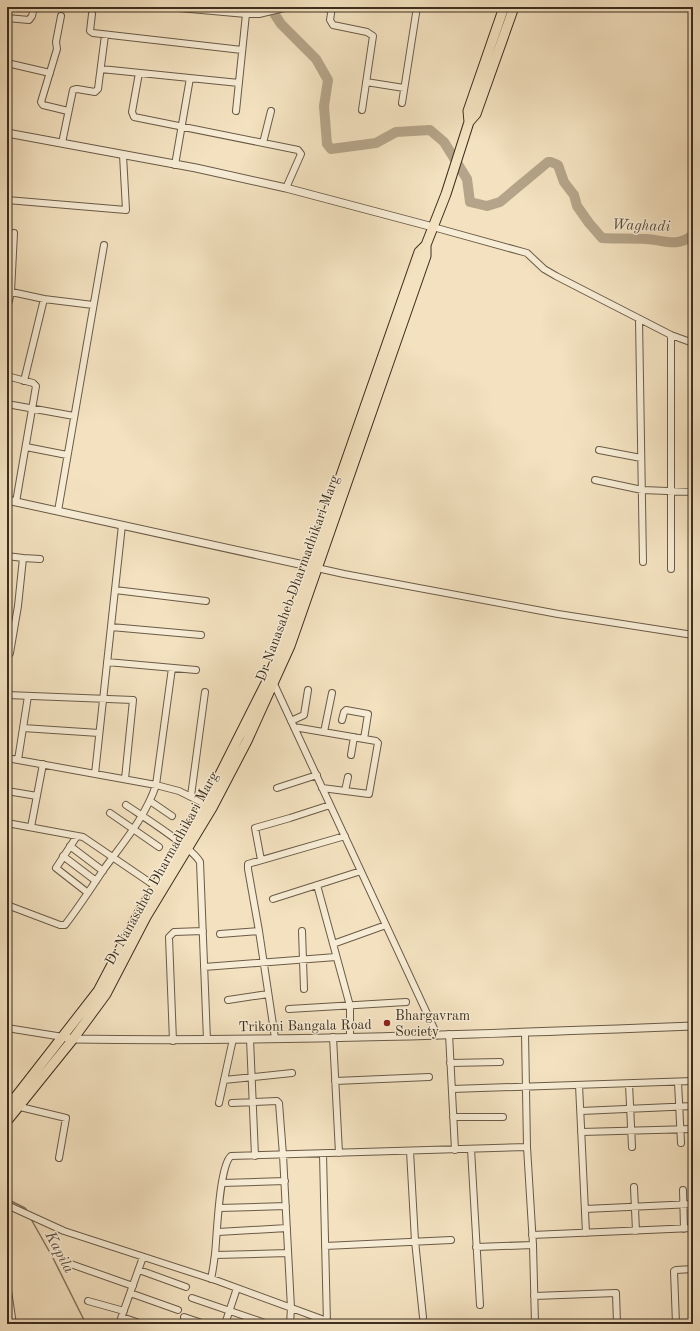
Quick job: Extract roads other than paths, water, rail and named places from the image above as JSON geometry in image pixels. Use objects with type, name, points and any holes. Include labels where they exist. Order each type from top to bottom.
[{"type":"main road","name":"Dr Nanasaheb Dharmadhikari Marg","points":[[469,122],[468,111],[504,7]]},
{"type":"main road","name":"Dr Nanasaheb Dharmadhikari Marg","points":[[12,1106],[73,1039],[106,994],[184,846],[247,741],[271,682],[290,646],[313,567],[426,256],[426,245],[446,194],[469,122],[476,114],[514,7]]},
{"type":"main road","name":"Dr Nanasaheb Dharmadhikari Marg","points":[[7,1121],[12,1106],[98,992],[128,932],[155,886],[184,846]]},
{"type":"street","points":[[7,18],[29,20],[32,16],[34,7]]},
{"type":"street","points":[[168,7],[246,14],[260,14],[285,8]]},
{"type":"street","points":[[318,7],[332,8],[330,20],[333,25],[367,32],[373,36],[362,110]]},
{"type":"street","points":[[402,103],[417,7]]},
{"type":"street","points":[[92,14],[90,31],[93,34],[242,50]]},
{"type":"street","points":[[236,111],[246,14]]},
{"type":"street","points":[[61,16],[56,42],[57,49],[41,100],[42,104],[68,111]]},
{"type":"street","points":[[62,143],[73,90],[77,89],[92,92],[97,91],[105,35]]},
{"type":"street","points":[[7,63],[50,73]]},
{"type":"street","points":[[101,69],[239,83]]},
{"type":"street","points":[[139,73],[132,112],[134,117],[298,150],[301,154],[286,188]]},
{"type":"street","points":[[175,165],[190,78]]},
{"type":"street","points":[[366,82],[404,88]]},
{"type":"street","points":[[263,143],[271,111]]},
{"type":"street","points":[[7,133],[286,188],[528,253],[544,269],[556,276],[670,335],[693,343]]},
{"type":"street","points":[[7,200],[126,210],[122,155]]},
{"type":"street","points":[[7,309],[14,233]]},
{"type":"street","points":[[58,511],[104,245]]},
{"type":"street","points":[[9,291],[44,299],[94,305]]},
{"type":"street","points":[[24,381],[44,299]]},
{"type":"street","points":[[639,319],[643,562]]},
{"type":"street","points":[[670,335],[671,569]]},
{"type":"street","points":[[7,377],[33,383],[36,386],[16,502]]},
{"type":"street","points":[[7,404],[74,416]]},
{"type":"street","points":[[26,447],[67,455]]},
{"type":"street","points":[[598,450],[641,458]]},
{"type":"street","points":[[595,480],[642,490],[693,492]]},
{"type":"street","points":[[7,500],[344,574],[558,614],[693,635]]},
{"type":"street","points":[[95,774],[122,525]]},
{"type":"street","points":[[7,556],[40,559]]},
{"type":"street","points":[[7,657],[10,653],[18,606],[23,558]]},
{"type":"street","points":[[115,590],[206,601]]},
{"type":"street","points":[[111,627],[201,635]]},
{"type":"street","points":[[107,662],[196,670]]},
{"type":"street","points":[[7,905],[64,926],[142,816],[156,785],[172,668]]},
{"type":"street","points":[[271,682],[317,775],[437,1035]]},
{"type":"street","points":[[293,724],[304,715],[308,690]]},
{"type":"street","points":[[191,796],[205,692]]},
{"type":"street","points":[[324,732],[332,692]]},
{"type":"street","points":[[7,695],[133,700],[125,779]]},
{"type":"street","points":[[18,760],[28,696]]},
{"type":"street","points":[[342,720],[346,710],[368,714],[364,739]]},
{"type":"street","points":[[293,724],[324,732],[376,741],[378,744],[370,794],[367,795],[322,788]]},
{"type":"street","points":[[23,728],[99,733]]},
{"type":"street","points":[[351,755],[354,737]]},
{"type":"street","points":[[7,758],[156,785],[179,791],[208,806]]},
{"type":"street","points":[[31,827],[43,764]]},
{"type":"street","points":[[277,788],[317,775]]},
{"type":"street","points":[[345,791],[348,777]]},
{"type":"street","points":[[7,791],[37,796]]},
{"type":"street","points":[[150,801],[172,816]]},
{"type":"street","points":[[126,805],[184,846],[198,859],[201,866],[207,1040]]},
{"type":"street","points":[[261,860],[255,828],[330,805]]},
{"type":"street","points":[[110,813],[159,847]]},
{"type":"street","points":[[7,835],[8,823],[77,836],[89,840],[155,886]]},
{"type":"street","points":[[77,836],[56,868],[88,893]]},
{"type":"street","points":[[275,1038],[248,866],[250,863],[345,836]]},
{"type":"street","points":[[70,846],[103,871]]},
{"type":"street","points":[[63,856],[96,881]]},
{"type":"street","points":[[274,899],[361,872]]},
{"type":"street","points":[[317,885],[350,1006],[350,1037]]},
{"type":"street","points":[[333,944],[386,925]]},
{"type":"street","points":[[173,1041],[169,937],[174,932],[203,931]]},
{"type":"street","points":[[220,934],[259,931]]},
{"type":"street","points":[[302,932],[304,989]]},
{"type":"street","points":[[204,967],[336,957]]},
{"type":"street","points":[[228,1000],[268,994]]},
{"type":"street","points":[[289,1009],[406,1002]]},
{"type":"street","name":"Trikoni Bangala Road","points":[[63,1037],[73,1039],[173,1041],[525,1033],[693,1026]]},
{"type":"street","points":[[7,1028],[63,1037]]},
{"type":"street","points":[[525,1033],[535,1324]]},
{"type":"street","points":[[449,1034],[455,1150]]},
{"type":"street","points":[[333,1037],[339,1153]]},
{"type":"street","points":[[219,1103],[233,1039]]},
{"type":"street","points":[[250,1039],[255,1156]]},
{"type":"street","points":[[450,1063],[500,1062]]},
{"type":"street","points":[[224,1080],[292,1073]]},
{"type":"street","points":[[335,1081],[429,1077]]},
{"type":"street","points":[[452,1089],[693,1081]]},
{"type":"street","points":[[678,1082],[681,1143]]},
{"type":"street","points":[[629,1084],[632,1147]]},
{"type":"street","points":[[579,1085],[586,1233]]},
{"type":"street","points":[[232,1103],[277,1101],[279,1103],[285,1181],[291,1308],[290,1324]]},
{"type":"street","points":[[12,1106],[66,1118],[59,1158]]},
{"type":"street","points":[[580,1111],[693,1106]]},
{"type":"street","points":[[453,1117],[503,1117]]},
{"type":"street","points":[[582,1132],[693,1129]]},
{"type":"street","points":[[211,1279],[218,1232],[222,1183],[227,1162],[230,1157],[528,1147]]},
{"type":"street","points":[[471,1149],[480,1305]]},
{"type":"street","points":[[410,1151],[415,1241],[423,1317]]},
{"type":"street","points":[[7,1206],[64,1230],[238,1288],[327,1323],[323,1154]]},
{"type":"street","points":[[222,1183],[285,1181]]},
{"type":"street","points":[[634,1187],[636,1231]]},
{"type":"street","points":[[683,1190],[684,1229]]},
{"type":"street","points":[[585,1209],[693,1204]]},
{"type":"street","points":[[220,1208],[286,1206]]},
{"type":"street","points":[[218,1232],[287,1228]]},
{"type":"street","points":[[532,1235],[693,1228]]},
{"type":"street","points":[[325,1246],[451,1240]]},
{"type":"street","points":[[476,1247],[533,1245]]},
{"type":"street","points":[[215,1256],[288,1253]]},
{"type":"street","points":[[119,1324],[143,1257]]},
{"type":"street","points":[[65,1262],[133,1286]]},
{"type":"street","points":[[676,1324],[674,1271],[693,1269]]},
{"type":"street","points":[[139,1270],[186,1287]]},
{"type":"street","points":[[7,1284],[13,1324]]},
{"type":"street","points":[[225,1324],[238,1288]]},
{"type":"street","points":[[534,1296],[616,1293],[617,1324]]},
{"type":"street","points":[[130,1294],[178,1310]]},
{"type":"street","points":[[192,1298],[268,1324]]},
{"type":"street","points":[[88,1301],[122,1314],[142,1324]]},
{"type":"street","points":[[184,1317],[204,1324]]},
{"type":"waterway","name":"Waghadi","points":[[270,7],[281,24],[316,59],[328,80],[324,106],[327,144],[331,149],[376,143],[396,132],[430,130],[444,142],[467,179],[470,202],[487,206],[500,202],[548,162],[551,162],[558,165],[564,182],[574,195],[577,206],[602,238],[646,239],[676,242],[687,239],[693,235]]},
{"type":"waterway","name":"Kapila","points":[[7,1199],[25,1208],[28,1212]]},
{"type":"waterway","name":"Kapila","points":[[31,1219],[53,1258],[86,1324]]},
{"type":"place","name":"Bhargavram Society","points":[[387,1023]]}]
